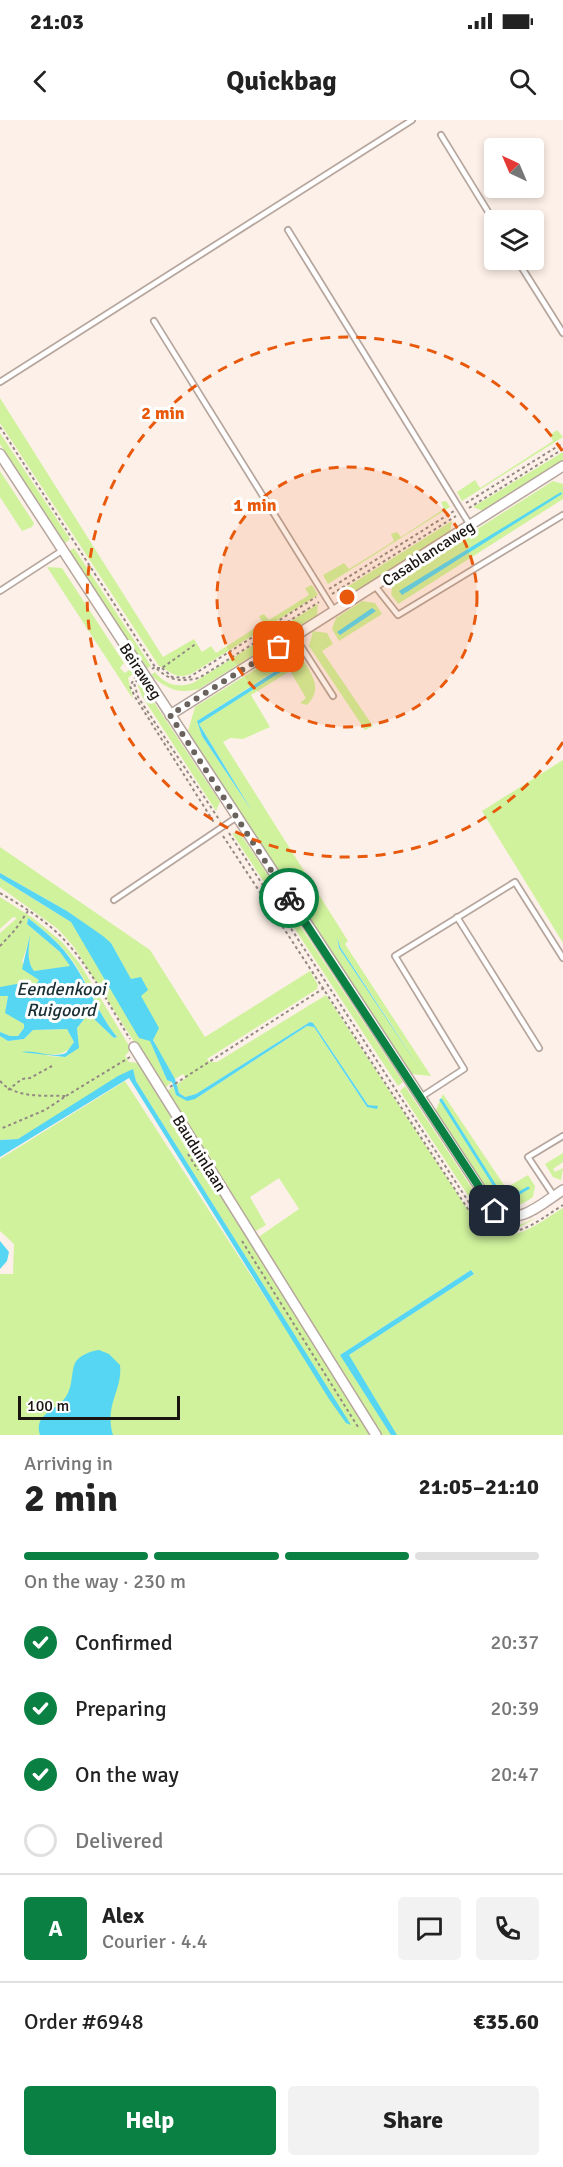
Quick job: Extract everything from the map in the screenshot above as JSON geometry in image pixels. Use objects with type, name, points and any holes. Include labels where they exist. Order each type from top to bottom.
[{"type":"street","name":"Beiraweg","points":[[0,454],[495,1211],[503,1216],[518,1218],[554,1196]]},
{"type":"street","name":"Casablancaweg","points":[[170,715],[563,466]]},
{"type":"street","name":"Bauduinlaan","points":[[134,1047],[376,1435]]},
{"type":"street","points":[[554,1196],[563,1190]]},
{"type":"lane","points":[[0,382],[412,120]]},
{"type":"lane","points":[[441,135],[487,210]]},
{"type":"lane","points":[[288,230],[470,525]]},
{"type":"lane","points":[[524,270],[563,333]]},
{"type":"lane","points":[[154,321],[335,612]]},
{"type":"lane","points":[[375,586],[398,615],[563,515]]},
{"type":"lane","points":[[0,591],[63,550]]},
{"type":"lane","points":[[295,637],[333,696]]},
{"type":"lane","points":[[114,900],[237,817]]},
{"type":"lane","points":[[421,1097],[464,1069],[395,956],[515,882],[563,958]]},
{"type":"lane","points":[[457,918],[539,1048]]},
{"type":"lane","points":[[554,1196],[528,1157],[563,1136]]},
{"type":"path","name":"Beiraweg","points":[[0,427],[155,667]]},
{"type":"path","points":[[563,443],[324,595],[199,678],[181,682],[168,678],[155,667],[134,683],[138,697],[224,825],[481,1221],[503,1232],[521,1230],[563,1205]]},
{"type":"path","points":[[197,643],[162,668],[165,673],[179,679],[188,678],[563,449]]},
{"type":"path","points":[[135,697],[218,829],[324,988],[171,1086]]},
{"type":"path","points":[[0,893],[29,910],[54,930],[82,963],[134,1047]]},
{"type":"path","points":[[0,946],[29,910]]},
{"type":"path","points":[[0,1129],[45,1110],[129,1059]]},
{"type":"path","points":[[8,1090],[22,1079],[30,1078],[40,1070],[52,1066]]},
{"type":"path","points":[[0,1081],[8,1090],[18,1093],[66,1096]]},
{"type":"path","points":[[185,1149],[202,1177]]},
{"type":"path","points":[[241,1240],[360,1428]]},
{"type":"green space","points":[[0,398],[163,657],[194,639],[202,652],[211,646],[216,653],[263,623],[259,616],[264,614],[269,620],[309,595],[305,588],[312,585],[318,595],[191,674],[181,676],[173,674],[159,666],[0,423]]},
{"type":"green space","points":[[557,430],[563,437],[462,501],[457,492],[475,480],[480,488],[553,441],[550,435]]},
{"type":"green space","points":[[0,433],[70,539],[65,543],[0,444]]},
{"type":"green space","points":[[563,452],[563,461],[483,511],[473,507]]},
{"type":"green space","points":[[0,471],[34,523],[32,527],[22,531],[0,497]]},
{"type":"green space","points":[[553,481],[563,484],[563,499],[398,604],[391,594],[393,582]]},
{"type":"green space","points":[[446,501],[450,507],[328,584],[323,575],[344,563],[349,569],[394,541],[391,534],[397,532],[401,537],[444,509],[441,502]]},
{"type":"green space","points":[[452,521],[450,532],[350,595],[339,592]]},
{"type":"green space","points":[[74,548],[151,666],[146,669],[69,551]]},
{"type":"green space","points":[[47,567],[62,568],[124,663],[120,668],[125,673],[129,670],[134,673],[128,678],[133,699]]},
{"type":"green space","points":[[362,601],[375,603],[382,614],[339,641],[332,629],[336,618]]},
{"type":"green space","points":[[318,604],[317,615],[199,689],[185,691],[173,689],[151,675],[155,672],[163,680],[172,684],[193,683]]},
{"type":"green space","points":[[313,631],[327,633],[333,644],[322,651],[373,726],[365,730],[309,646]]},
{"type":"green space","points":[[285,651],[299,653],[315,685],[315,692],[307,705],[300,703],[306,698],[290,671],[251,695],[270,727],[243,739],[230,738],[223,742],[348,941],[345,944],[431,1076],[411,1074],[188,731],[195,707]],"holes":[[[295,658],[297,661],[199,724],[252,811],[202,736],[197,721]],[[337,939],[340,947],[421,1069],[339,948]]]},
{"type":"green space","points":[[140,681],[220,802],[216,811],[142,696],[138,686]]},
{"type":"green space","points":[[563,760],[563,943],[482,811]]},
{"type":"green space","points":[[232,833],[241,835],[280,893],[277,902]]},
{"type":"green space","points":[[0,847],[150,950],[205,1037],[310,971],[318,985],[317,989],[207,1059],[210,1062],[217,1062],[326,995],[470,1213],[473,1212],[484,1225],[495,1232],[506,1235],[527,1230],[563,1208],[563,1435],[0,1435],[0,1274],[13,1274],[14,1244],[0,1231],[0,1159],[125,1081],[315,1374],[318,1373],[136,1081],[133,1070],[18,1139],[0,1140],[0,1036],[8,1041],[24,1039],[33,1030],[67,1029],[74,1042],[68,1050],[46,1056],[65,1057],[78,1048],[77,1028],[85,1018],[93,1018],[114,1038],[117,1037],[70,957],[28,918],[27,924],[60,952],[71,967],[34,971],[28,951],[30,938],[22,962],[39,980],[34,988],[0,988],[0,933],[17,918],[13,917],[0,929],[0,897],[33,918],[62,942],[80,964],[131,1049],[125,1056],[129,1062],[139,1063],[183,1132],[166,1092],[173,1087],[176,1095],[185,1097],[179,1093],[176,1085],[186,1078],[183,1074],[175,1079],[157,1049],[131,980],[111,943],[67,911],[0,873]],"holes":[[[310,1022],[313,1023],[368,1105],[377,1107],[367,1107],[314,1027],[307,1026],[195,1099],[185,1097],[196,1094]],[[279,1178],[299,1209],[257,1238],[254,1232],[266,1225],[250,1197]],[[471,1270],[474,1274],[349,1355],[340,1355]]]},
{"type":"green space","points":[[0,878],[71,922],[145,1039],[150,1040],[167,1080],[172,1082],[164,1089],[74,947],[58,929],[0,887]]},
{"type":"green space","points":[[289,920],[297,921],[403,1082],[398,1086]]},
{"type":"green space","points":[[0,996],[8,996],[6,1007],[24,1024],[18,1036],[0,1032]]},
{"type":"green space","points":[[405,1086],[479,1199],[473,1203],[400,1091]]},
{"type":"green space","points":[[443,1094],[506,1188],[528,1175],[535,1186],[533,1197],[521,1204],[509,1206],[500,1203],[504,1201],[502,1198],[497,1200],[491,1191],[487,1190],[435,1112]]},
{"type":"green space","points":[[563,1153],[563,1162],[553,1169],[555,1172],[563,1168],[561,1180],[553,1177],[545,1164]]},
{"type":"green space","points":[[480,1202],[492,1216],[509,1225],[524,1223],[535,1218],[517,1228],[501,1229],[481,1215],[475,1206]]},
{"type":"water","points":[[561,492],[562,494],[402,595],[399,591]]},
{"type":"water","points":[[372,608],[376,611],[340,635],[337,632]]},
{"type":"water","points":[[296,658],[298,661],[199,724],[252,811],[202,736],[197,721]]},
{"type":"water","points":[[0,873],[67,911],[103,936],[111,943],[131,979],[141,977],[148,990],[141,996],[159,1028],[153,1040],[175,1079],[179,1093],[185,1097],[196,1094],[310,1022],[313,1023],[368,1105],[378,1106],[377,1109],[367,1107],[314,1027],[307,1026],[195,1099],[187,1101],[176,1095],[172,1082],[167,1080],[150,1041],[139,1038],[71,922],[0,878]]},
{"type":"water","name":"Eendenkooi Ruigoord","points":[[28,918],[53,939],[69,957],[117,1037],[114,1038],[93,1018],[85,1018],[77,1028],[79,1048],[65,1057],[21,1052],[55,1055],[66,1053],[74,1042],[67,1029],[33,1030],[24,1039],[8,1041],[0,1036],[0,1032],[18,1036],[24,1024],[5,1013],[8,996],[0,996],[0,987],[22,983],[34,988],[39,980],[22,969],[30,935],[29,958],[34,971],[70,966],[60,952],[27,924]]},
{"type":"water","points":[[337,937],[340,947],[420,1069],[339,948]]},
{"type":"water","points":[[133,1069],[136,1081],[351,1425],[346,1423],[329,1399],[129,1078],[0,1157],[0,1140],[18,1139],[118,1076]]},
{"type":"water","points":[[0,1241],[9,1252],[7,1261],[0,1269]]},
{"type":"water","points":[[471,1270],[474,1274],[349,1355],[397,1435],[391,1435],[340,1355]]},
{"type":"water","points":[[99,1350],[109,1354],[120,1365],[119,1382],[111,1414],[113,1435],[40,1435],[40,1422],[43,1417],[67,1395],[77,1360],[92,1351]]},
{"type":"waterway","points":[[441,1100],[495,1186],[509,1199],[528,1188]]},
{"type":"way so far","points":[[279,647],[170,715],[289,898]]},
{"type":"route","points":[[289,898],[495,1211]]}]
